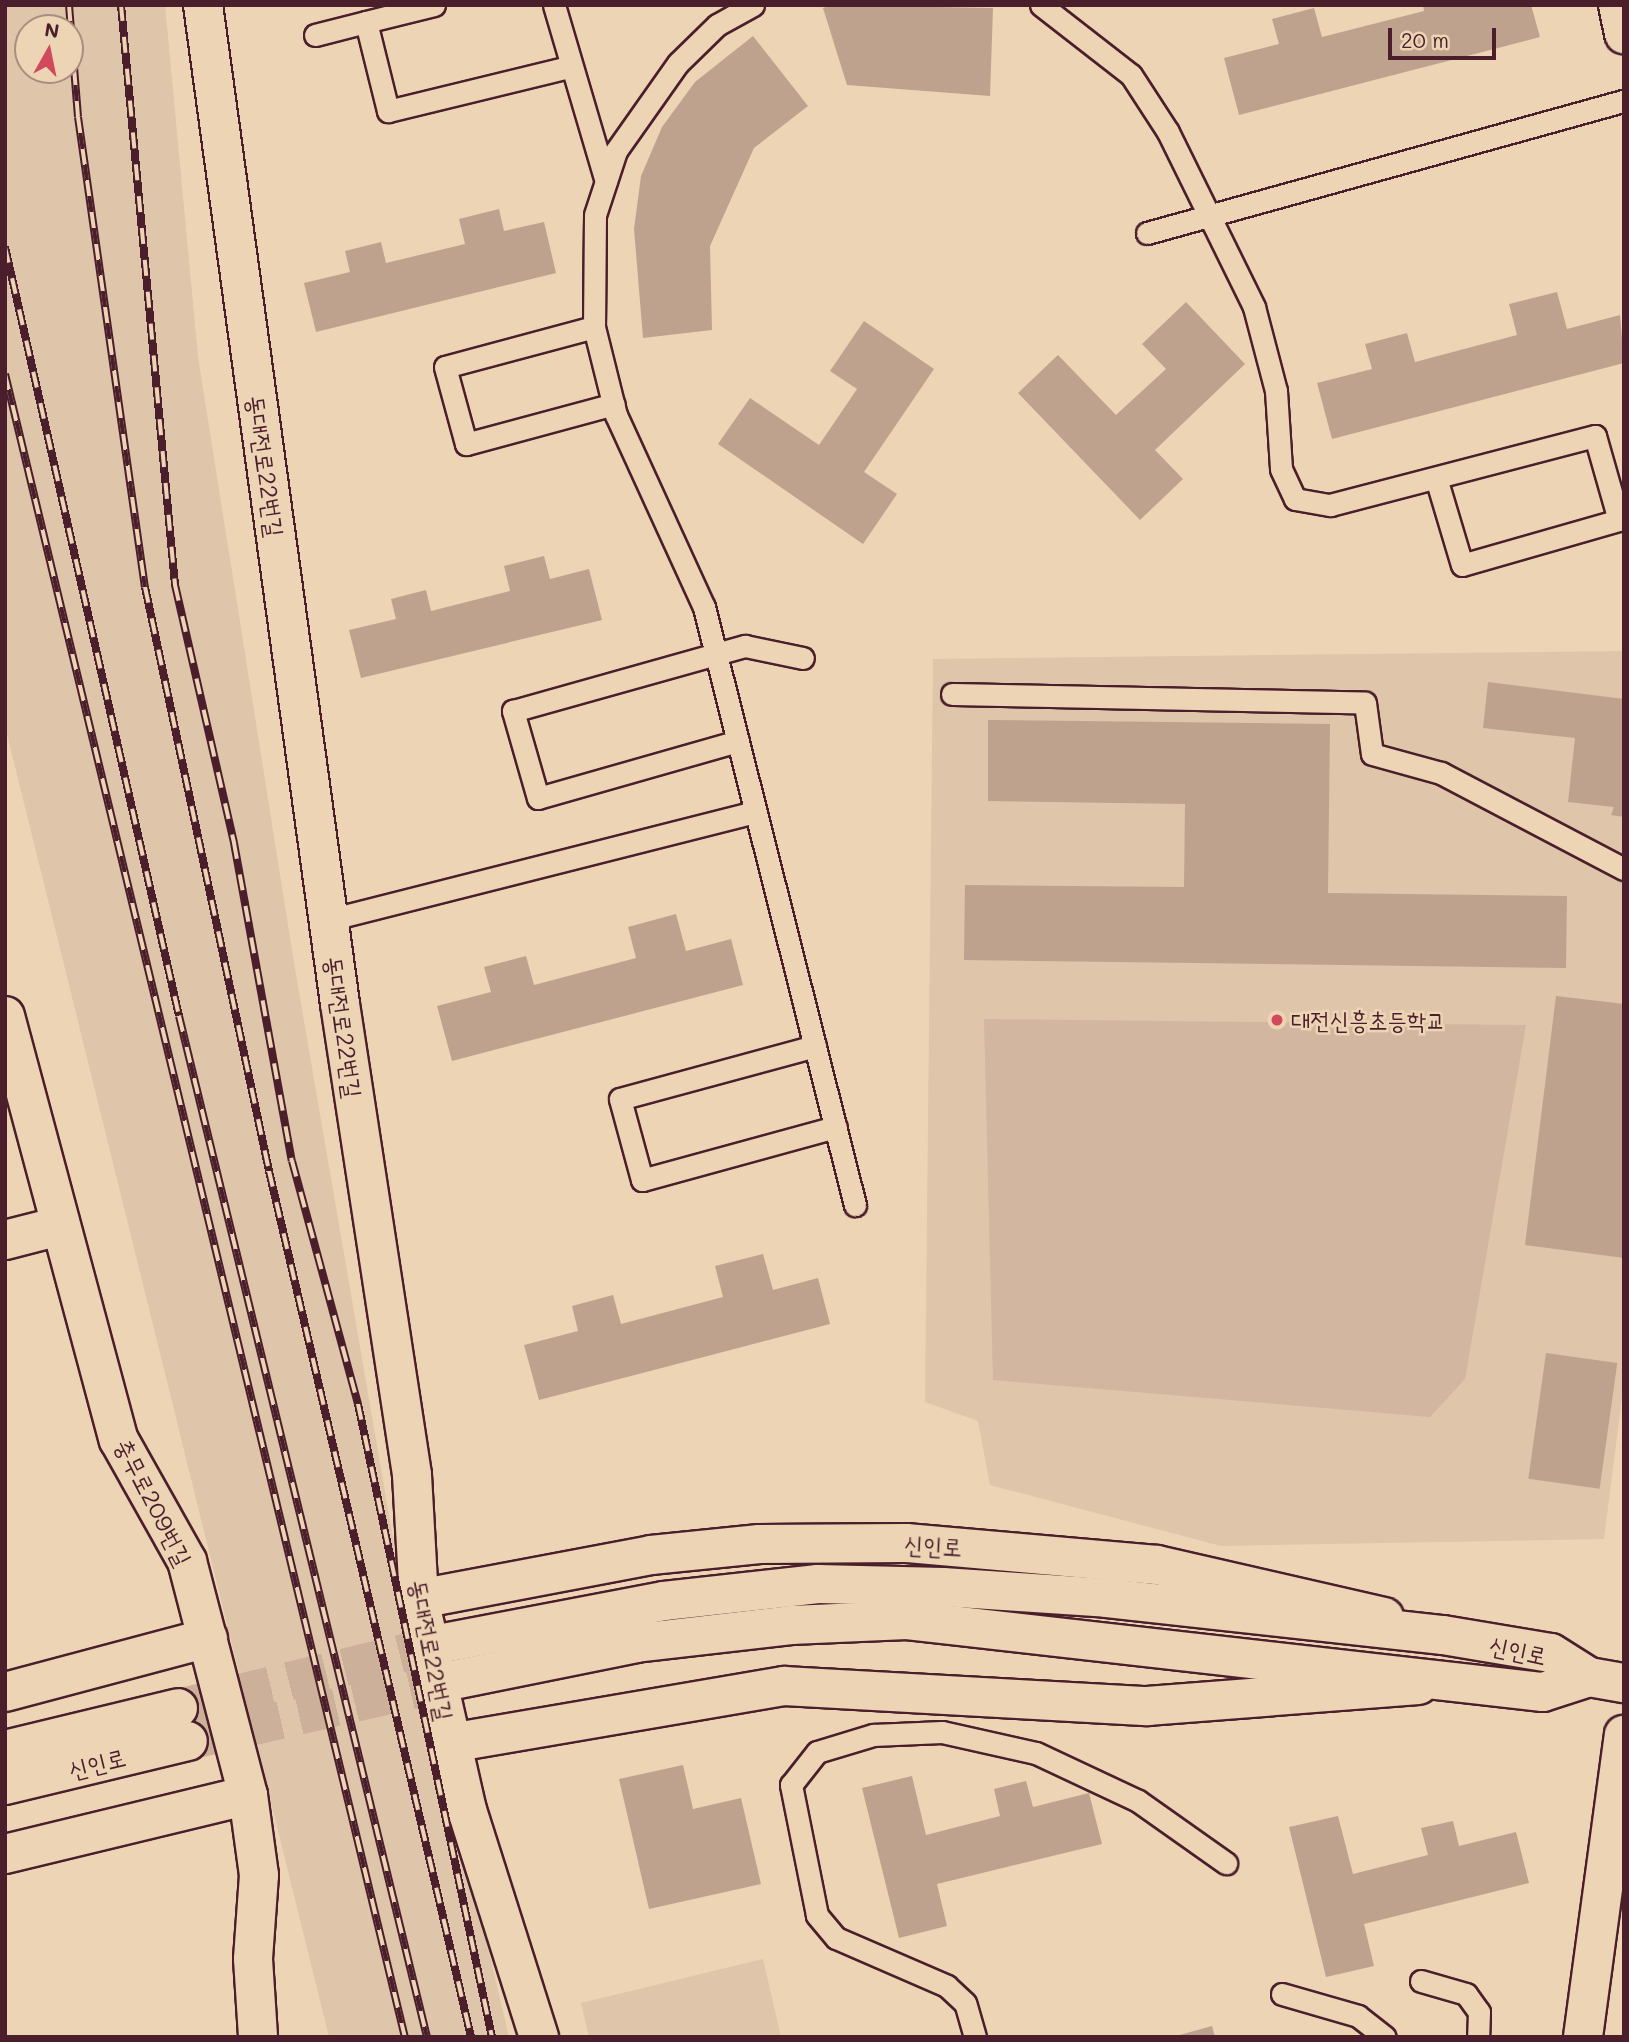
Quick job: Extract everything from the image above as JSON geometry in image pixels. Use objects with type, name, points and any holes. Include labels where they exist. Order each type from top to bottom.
[{"type":"street","name":"동대전로22번길","points":[[203,5],[328,919],[412,1475],[419,1599],[450,1743],[538,2037]]},
{"type":"street","points":[[1618,5],[1624,34]]},
{"type":"street","name":"충무로209번길","points":[[5,1016],[119,1440],[187,1561],[248,1795],[259,1875],[253,1959],[258,2037]]},
{"type":"street","points":[[5,1240],[60,1226]]},
{"type":"street","name":"신인로","points":[[419,1599],[651,1555],[759,1544],[906,1543],[1157,1565],[1276,1588],[1443,1636]]},
{"type":"street","name":"신인로","points":[[444,1643],[664,1601],[818,1584],[1107,1598],[1443,1636],[1551,1653],[1606,1680]]},
{"type":"street","name":"신인로","points":[[458,1679],[636,1643],[791,1625],[907,1620],[1543,1692],[1606,1680]]},
{"type":"street","points":[[5,1692],[208,1638]]},
{"type":"street","name":"신인로","points":[[450,1743],[784,1685],[1147,1706],[1450,1680]]},
{"type":"street","name":"신인로","points":[[5,1750],[183,1724],[5,1785]]},
{"type":"street","points":[[1583,2037],[1624,1735]]},
{"type":"street","points":[[5,1854],[248,1795]]},
{"type":"lane","points":[[315,35],[434,5]]},
{"type":"lane","points":[[554,5],[569,67],[606,182]]},
{"type":"lane","points":[[753,5],[717,25],[678,63],[615,151],[596,215],[594,327],[614,404],[680,542],[715,653],[855,1205]]},
{"type":"lane","points":[[1041,5],[1131,75],[1209,212],[1254,307],[1276,391],[1281,469],[1295,499],[1331,505],[1437,481],[1595,436],[1619,520],[1462,565],[1437,481]]},
{"type":"lane","points":[[366,22],[388,111],[569,67]]},
{"type":"lane","points":[[1147,233],[1209,212],[1624,101]]},
{"type":"lane","points":[[594,327],[445,367],[466,444],[614,404]]},
{"type":"lane","points":[[738,741],[538,798],[513,711],[715,653],[768,646],[803,657]]},
{"type":"lane","points":[[952,694],[1365,703],[1372,754],[1441,773],[1624,869]]},
{"type":"lane","points":[[328,919],[756,812]]},
{"type":"lane","points":[[815,1046],[620,1099],[642,1180],[836,1127]]},
{"type":"lane","points":[[975,2037],[965,2003],[947,1986],[836,1938],[817,1915],[791,1785],[817,1752],[873,1735],[942,1732],[1036,1753],[1138,1801],[1226,1863]]},
{"type":"lane","points":[[1421,1981],[1465,1994],[1479,2012],[1478,2037]]},
{"type":"lane","points":[[1282,1994],[1358,2016],[1385,2037]]},
{"type":"shaded area","points":[[5,5],[165,5],[198,357],[294,963],[397,1562],[509,2037],[329,2037],[5,726]]},
{"type":"shaded area","name":"대전신흥초등학교","points":[[1624,651],[1624,1381],[1604,1539],[1221,1546],[990,1485],[978,1421],[925,1402],[933,659]]},
{"type":"shaded area","points":[[984,1019],[1526,1025],[1465,1379],[1430,1417],[993,1380]]},
{"type":"shaded area","points":[[763,1959],[781,2037],[589,2037],[581,2003]]},
{"type":"building","points":[[831,5],[993,8],[990,96],[847,85],[823,8]]},
{"type":"building","points":[[1423,5],[1531,5],[1540,37],[1239,115],[1224,58],[1279,44],[1272,19],[1314,8],[1322,37],[1424,11]]},
{"type":"building","points":[[753,36],[808,106],[754,148],[710,246],[712,330],[643,338],[634,229],[641,176],[662,127],[695,82]]},
{"type":"building","points":[[499,209],[504,231],[544,222],[556,273],[316,332],[304,283],[350,272],[345,251],[381,242],[386,263],[465,244],[459,219]]},
{"type":"building","points":[[1557,292],[1567,329],[1620,315],[1624,363],[1332,439],[1317,383],[1372,369],[1365,344],[1407,333],[1415,362],[1517,335],[1509,304]]},
{"type":"building","points":[[1186,302],[1245,364],[1155,450],[1183,479],[1140,520],[1018,393],[1058,355],[1116,415],[1166,369],[1142,344]]},
{"type":"building","points":[[864,321],[934,369],[864,472],[897,494],[863,544],[718,444],[750,398],[819,445],[857,389],[830,371]]},
{"type":"building","points":[[544,556],[550,579],[589,569],[602,620],[361,678],[349,630],[396,619],[391,599],[426,590],[431,611],[510,591],[504,566]]},
{"type":"building","points":[[1488,682],[1624,699],[1624,817],[1611,815],[1614,807],[1568,802],[1575,738],[1483,728]]},
{"type":"building","points":[[988,720],[1330,724],[1328,893],[1567,896],[1566,968],[964,960],[965,885],[1184,887],[1185,804],[988,801]]},
{"type":"building","points":[[676,914],[686,951],[731,939],[743,985],[452,1061],[437,1006],[491,992],[484,967],[526,956],[534,985],[636,958],[628,927]]},
{"type":"building","points":[[1556,996],[1624,1004],[1624,1258],[1525,1245]]},
{"type":"building","points":[[763,1254],[773,1290],[818,1278],[830,1324],[539,1400],[524,1345],[578,1331],[572,1306],[613,1295],[621,1324],[723,1297],[715,1266]]},
{"type":"building","points":[[1546,1353],[1617,1363],[1600,1489],[1528,1479]]},
{"type":"building","points":[[683,1765],[693,1809],[741,1798],[761,1884],[649,1909],[619,1779]]},
{"type":"building","points":[[912,1776],[926,1835],[1000,1816],[994,1789],[1026,1781],[1033,1807],[1089,1793],[1102,1844],[937,1884],[947,1926],[899,1938],[862,1788]]},
{"type":"building","points":[[1338,1816],[1353,1874],[1428,1855],[1421,1828],[1453,1821],[1459,1846],[1516,1832],[1529,1883],[1364,1924],[1374,1966],[1326,1977],[1289,1827]]},
{"type":"building","points":[[1212,2026],[1215,2037],[1176,2037],[1176,2036]]},
{"type":"tunnel","points":[[178,1708],[444,1643]]},
{"type":"tunnel","points":[[188,1741],[458,1679]]},
{"type":"railway","points":[[69,5],[78,117],[145,587],[269,1171],[471,2037]]},
{"type":"railway","points":[[121,5],[175,585],[234,843],[292,1161],[358,1404],[492,2037]]},
{"type":"railway","points":[[5,247],[179,1016],[427,2037]]},
{"type":"railway","points":[[5,374],[405,2037]]},
{"type":"place","name":"대전신흥초등학교","points":[[1277,1020]]}]
